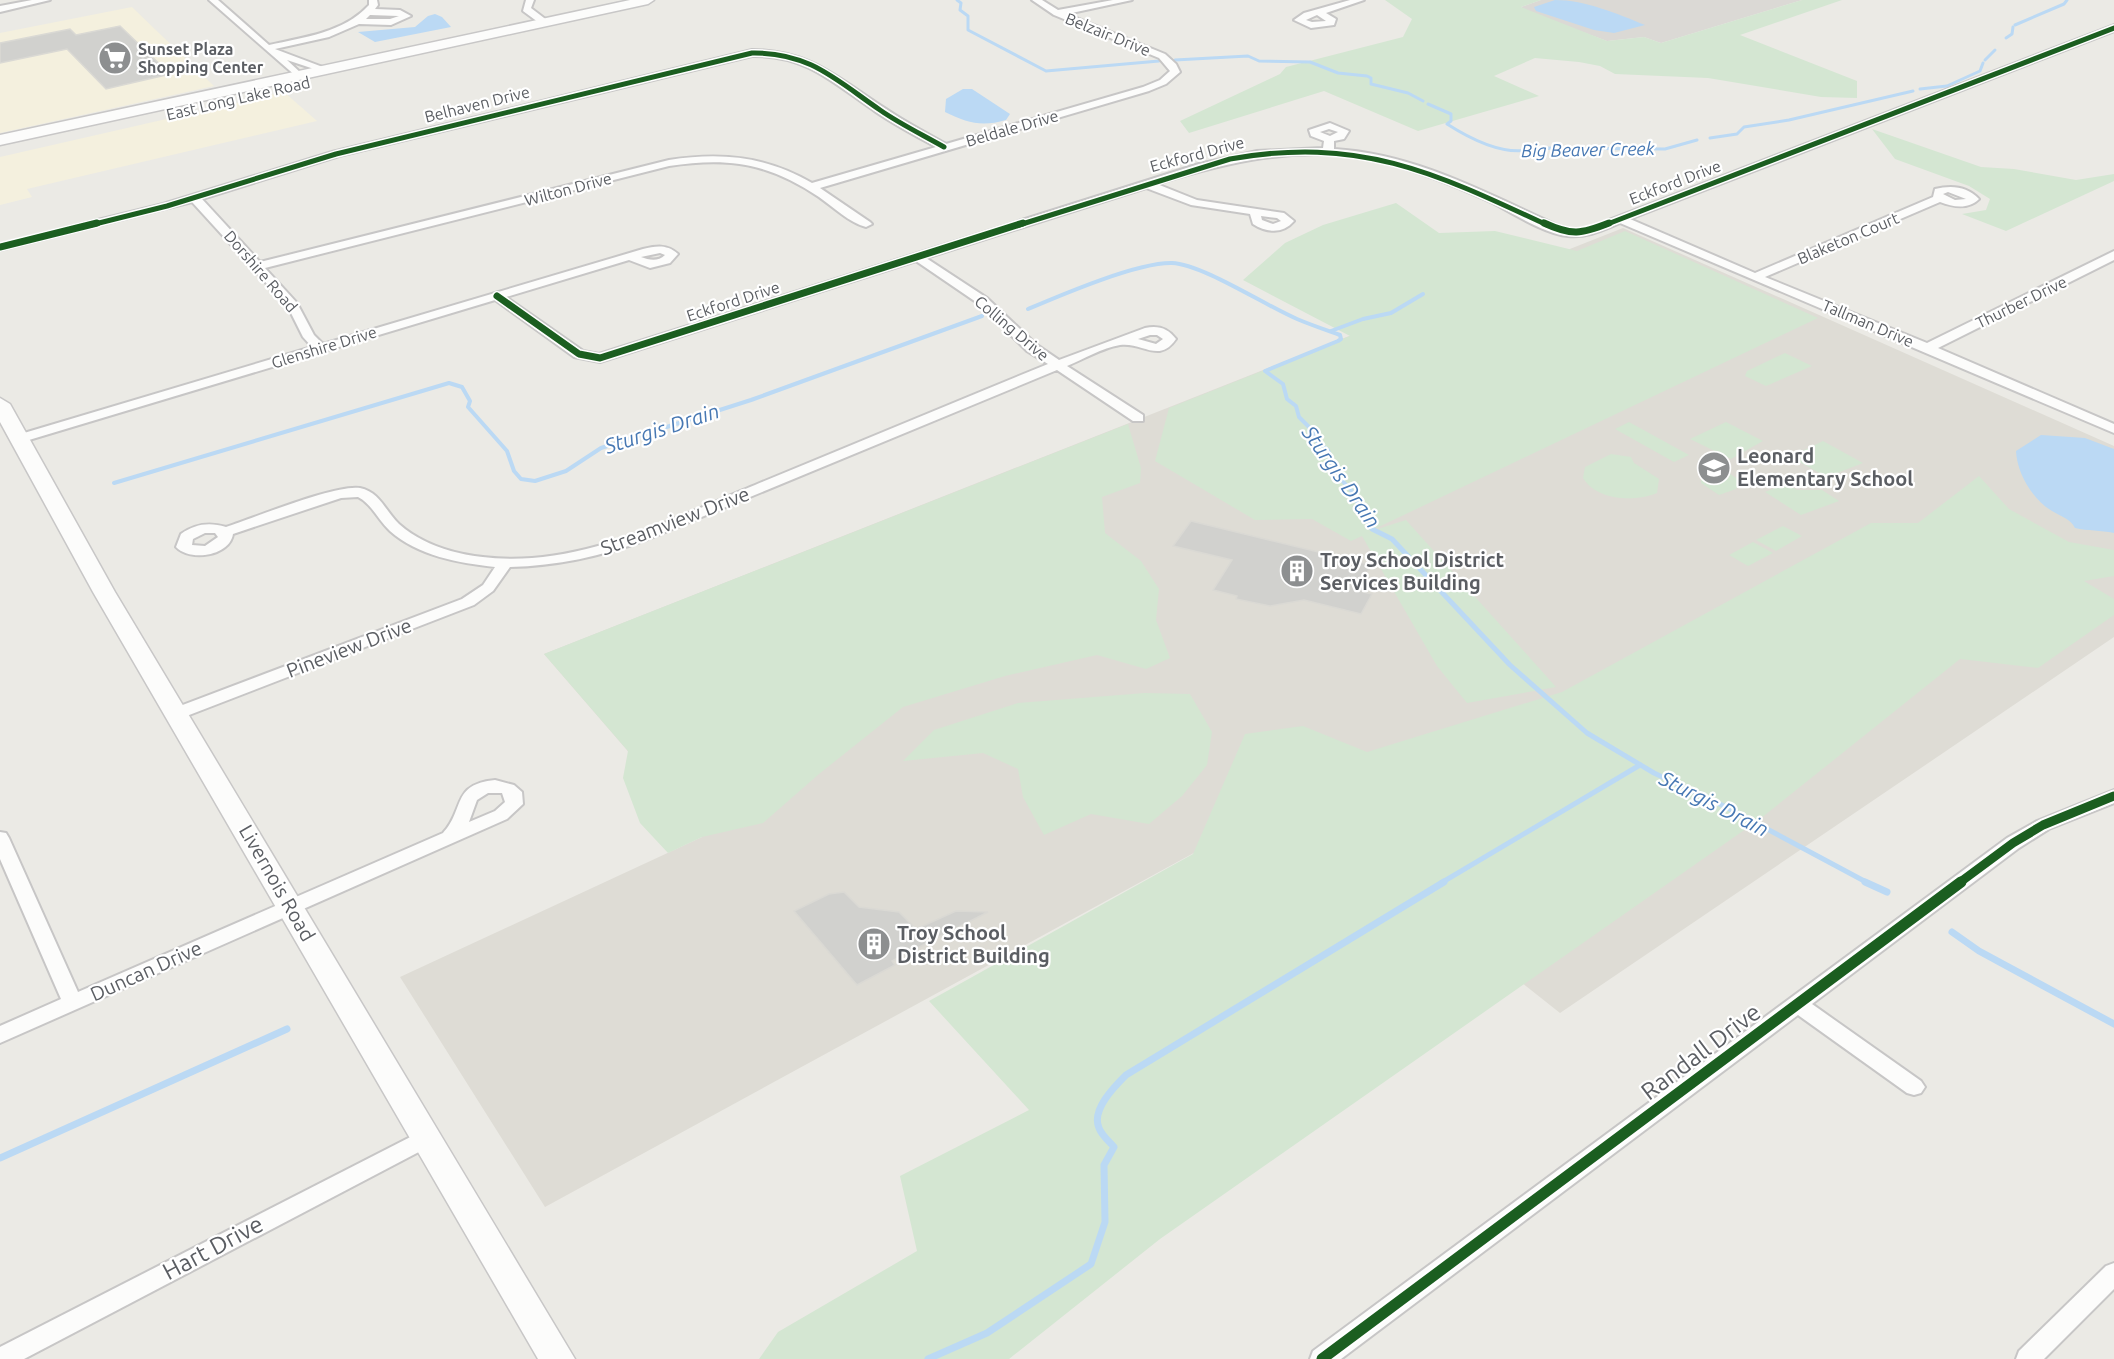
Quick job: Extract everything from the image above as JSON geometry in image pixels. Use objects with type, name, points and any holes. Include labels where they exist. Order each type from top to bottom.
[{"type":"main road","name":"East Long Lake Road","points":[[0,152],[295,80],[648,0]]},
{"type":"main road","name":"East Long Lake Road","points":[[0,140],[239,87],[295,80],[323,69],[475,39]]},
{"type":"main road","points":[[295,80],[302,81],[370,63],[364,60]]},
{"type":"main road","points":[[25,146],[49,138],[238,95],[244,91],[239,87]]},
{"type":"main road","name":"Livernois Road","points":[[0,404],[104,592],[178,713],[556,1359]]},
{"type":"street","points":[[0,9],[46,0]]},
{"type":"street","points":[[213,0],[270,49],[295,80]]},
{"type":"street","points":[[270,49],[327,34],[357,21],[369,12],[374,0]]},
{"type":"street","points":[[530,0],[526,9],[545,23]]},
{"type":"street","name":"Belzair Drive","points":[[1036,0],[1058,13],[1162,56],[1173,66],[1174,72]]},
{"type":"street","points":[[1058,13],[1128,0]]},
{"type":"street","points":[[1318,12],[1360,0]]},
{"type":"street","points":[[357,21],[388,22],[405,16],[396,13],[369,12]]},
{"type":"street","name":"Eckford Drive","points":[[497,296],[579,354],[600,358],[1146,184],[1244,155],[1285,151],[1328,152],[1369,157],[1424,170],[1566,233],[1584,233],[2114,28]]},
{"type":"street","points":[[270,49],[323,69]]},
{"type":"street","name":"Belhaven Drive","points":[[0,248],[195,198],[336,154],[730,57],[762,52],[795,55],[813,63],[889,116],[944,147]]},
{"type":"street","name":"Beldale Drive","points":[[811,187],[1146,89],[1163,82],[1174,72]]},
{"type":"street","points":[[1328,152],[1329,139]]},
{"type":"street","name":"Wilton Drive","points":[[258,266],[690,159],[713,157],[752,160],[774,167],[811,187],[866,224]]},
{"type":"street","points":[[1146,184],[1195,203],[1255,213]]},
{"type":"street","name":"Dorshire Road","points":[[195,198],[298,312],[309,337],[320,348]]},
{"type":"street","name":"Blaketon Court","points":[[1755,277],[1940,198]]},
{"type":"street","name":"Tallman Drive","points":[[1621,219],[2111,425]]},
{"type":"street","name":"Thurber Drive","points":[[1928,348],[2114,255]]},
{"type":"street","name":"Glenshire Drive","points":[[19,439],[629,256]]},
{"type":"street","name":"Colling Drive","points":[[917,257],[984,301],[1022,340],[1138,418]]},
{"type":"street","name":"Streamview Drive","points":[[225,532],[333,496],[356,492],[368,497],[395,528],[420,544],[464,558],[506,562],[568,558],[624,544],[1058,365],[1126,341]]},
{"type":"street","name":"Pineview Drive","points":[[178,713],[468,603],[493,583],[506,562]]},
{"type":"street","name":"Randall Drive","points":[[1322,1359],[2027,834],[2114,796]]},
{"type":"street","points":[[0,838],[73,1003]]},
{"type":"street","name":"Duncan Drive","points":[[0,1035],[448,838]]},
{"type":"street","points":[[1798,1004],[1914,1087]]},
{"type":"street","name":"Hart Drive","points":[[0,1359],[426,1138]]},
{"type":"street","points":[[2028,1359],[2114,1273]]},
{"type":"shaded area","points":[[1541,0],[1802,0],[1661,43],[1644,37],[1607,41],[1526,11],[1521,7]]},
{"type":"shaded area","points":[[132,7],[214,86],[0,133],[0,33]]},
{"type":"shaded area","points":[[284,92],[317,121],[27,189],[32,197],[0,205],[0,157]]},
{"type":"shaded area","points":[[1623,228],[2114,446],[2114,637],[1560,1013],[1291,800],[545,1207],[400,977],[702,837],[544,654]]},
{"type":"green space","points":[[1385,0],[1541,0],[1521,7],[1607,41],[1644,37],[1661,43],[1802,0],[1842,0],[1740,35],[1857,81],[1857,98],[1821,97],[1708,78],[1615,74],[1600,66],[1535,58],[1494,76],[1539,96],[1418,131],[1324,91],[1189,133],[1180,121],[1280,74],[1286,67],[1403,37],[1412,19]]},
{"type":"green space","points":[[1872,129],[1981,167],[2014,169],[2076,180],[2114,174],[2114,181],[2006,231],[1962,214],[1986,210],[1990,199],[1969,186],[1895,159]]},
{"type":"green space","points":[[1396,203],[1439,233],[1495,231],[1577,251],[1625,231],[1818,318],[1368,532],[1406,520],[1556,687],[1467,703],[1437,666],[1362,536],[1351,541],[1312,519],[1255,520],[1155,461],[1169,408],[1350,336],[1243,280],[1285,243],[1323,225]]},
{"type":"green space","points":[[1785,353],[1812,366],[1766,386],[1745,376],[1747,371]]},
{"type":"green space","points":[[1629,422],[1689,455],[1674,462],[1615,429]]},
{"type":"green space","points":[[1726,422],[1763,441],[1731,459],[1690,439]]},
{"type":"green space","points":[[1128,424],[1141,468],[1140,483],[1102,497],[1105,533],[1141,561],[1159,589],[1156,620],[1170,658],[1146,669],[1097,655],[1005,676],[903,707],[819,774],[763,823],[702,837],[668,853],[640,823],[623,778],[628,751],[544,654]]},
{"type":"green space","points":[[1823,441],[1863,463],[1827,477],[1790,457]]},
{"type":"green space","points":[[1611,454],[1631,457],[1634,463],[1659,479],[1657,493],[1638,498],[1617,498],[1589,486],[1583,478],[1585,467]]},
{"type":"green space","points":[[1722,469],[1741,481],[1736,489],[1719,495],[1701,483],[1702,472]]},
{"type":"green space","points":[[1979,476],[2009,509],[2069,542],[2114,550],[2114,576],[2084,581],[2114,599],[2114,615],[2038,668],[1960,659],[1760,819],[1160,1239],[1009,1359],[759,1359],[778,1332],[917,1251],[900,1176],[1029,1110],[929,1001],[1193,854],[1245,734],[1303,726],[1367,752],[1562,692],[1871,523],[1918,523]]},
{"type":"green space","points":[[1786,484],[1797,490],[1822,490],[1839,501],[1801,515],[1765,492]]},
{"type":"green space","points":[[1783,526],[1802,536],[1776,551],[1756,540]]},
{"type":"green space","points":[[1753,542],[1773,553],[1748,566],[1729,555]]},
{"type":"green space","points":[[1145,693],[1190,694],[1212,732],[1207,765],[1182,796],[1149,824],[1091,814],[1044,835],[1023,797],[1018,769],[983,753],[903,761],[934,730],[1018,703]]},
{"type":"water","points":[[1555,0],[1590,5],[1645,25],[1614,33],[1594,30],[1536,11],[1534,7]]},
{"type":"water","points":[[435,14],[442,17],[451,27],[375,42],[358,32],[415,27],[428,16]]},
{"type":"water","points":[[963,89],[972,89],[1010,114],[1006,120],[982,123],[960,119],[945,112],[946,99]]},
{"type":"water","points":[[2041,435],[2085,438],[2114,449],[2114,533],[2075,528],[2068,520],[2045,506],[2032,493],[2019,468],[2016,451]]},
{"type":"building","name":"Sunset Plaza Shopping Center","points":[[120,26],[170,74],[106,89],[67,49],[0,63],[0,43],[70,29],[76,35]]},
{"type":"building","name":"Troy School District Services Building","points":[[1191,521],[1372,565],[1364,577],[1372,578],[1363,592],[1372,594],[1361,614],[1304,600],[1270,606],[1236,599],[1237,596],[1213,590],[1232,560],[1173,546]]},
{"type":"building","name":"Troy School District Building","points":[[844,892],[859,907],[899,912],[916,929],[956,911],[988,912],[892,961],[895,965],[857,985],[794,911],[829,894]]},
{"type":"waterway","name":"Big Beaver Creek","points":[[957,0],[961,3],[960,10],[968,16],[968,30],[1046,71],[1159,61]]},
{"type":"waterway","name":"Big Beaver Creek","points":[[2015,25],[2064,4],[2067,0]]},
{"type":"waterway","name":"Big Beaver Creek","points":[[2006,38],[2012,34],[2013,27]]},
{"type":"waterway","name":"Big Beaver Creek","points":[[1985,60],[1995,50]]},
{"type":"waterway","name":"Big Beaver Creek","points":[[1175,60],[1248,56],[1259,61],[1310,62],[1338,73],[1367,76],[1371,78],[1371,84],[1408,93],[1423,101]]},
{"type":"waterway","name":"Big Beaver Creek","points":[[1920,89],[1947,86],[1980,71],[1983,63]]},
{"type":"waterway","name":"Big Beaver Creek","points":[[1710,138],[1737,134],[1744,127],[1789,120],[1913,91]]},
{"type":"waterway","name":"Big Beaver Creek","points":[[1428,104],[1451,114],[1451,121],[1447,124],[1467,136],[1490,146],[1513,151],[1536,148],[1665,149],[1697,140]]},
{"type":"waterway","name":"Sturgis Drain","points":[[1028,309],[1120,273],[1157,264],[1172,263],[1200,270],[1284,313],[1340,335],[1341,339],[1338,341],[1265,371],[1283,384],[1287,399],[1296,406],[1299,417],[1311,429],[1318,443],[1328,450],[1334,472],[1351,490],[1363,513]]},
{"type":"waterway","points":[[1331,331],[1363,319],[1391,313],[1423,294]]},
{"type":"waterway","name":"Sturgis Drain","points":[[114,483],[449,383],[462,387],[470,401],[468,407],[507,451],[514,471],[521,479],[535,481],[566,471],[601,448],[751,400],[982,316]]},
{"type":"waterway","name":"Sturgis Drain","points":[[1362,511],[1372,529],[1392,539],[1510,665],[1587,733],[1654,773],[1726,807],[1868,883]]},
{"type":"waterway","points":[[1441,883],[1640,765]]},
{"type":"waterway","points":[[928,1359],[987,1333],[1091,1264],[1105,1222],[1104,1165],[1114,1147],[1100,1131],[1097,1121],[1098,1114],[1105,1099],[1126,1075],[1444,882]]},
{"type":"waterway","name":"Sturgis Drain","points":[[1865,882],[1887,892]]},
{"type":"waterway","name":"Sturgis Drain","points":[[1952,932],[1979,951],[2114,1024]]},
{"type":"waterway","points":[[0,1158],[287,1029]]},
{"type":"cycle path","points":[[497,296],[579,354],[600,358],[1203,166],[1257,154],[1285,151],[1341,152],[1396,162],[1459,184],[1566,233],[1584,233],[2114,28]]},
{"type":"cycle path","points":[[0,247],[167,206],[336,154],[752,53],[772,53],[806,61],[888,115],[944,147]]},
{"type":"cycle path","points":[[1322,1359],[2013,843],[2043,825],[2114,796]]},
{"type":"place","name":"Sunset Plaza Shopping Center","points":[[115,58]]},
{"type":"place","name":"Leonard Elementary School","points":[[1714,468]]},
{"type":"place","name":"Troy School District Services Building","points":[[1297,571]]},
{"type":"place","name":"Troy School District Building","points":[[874,944]]}]
